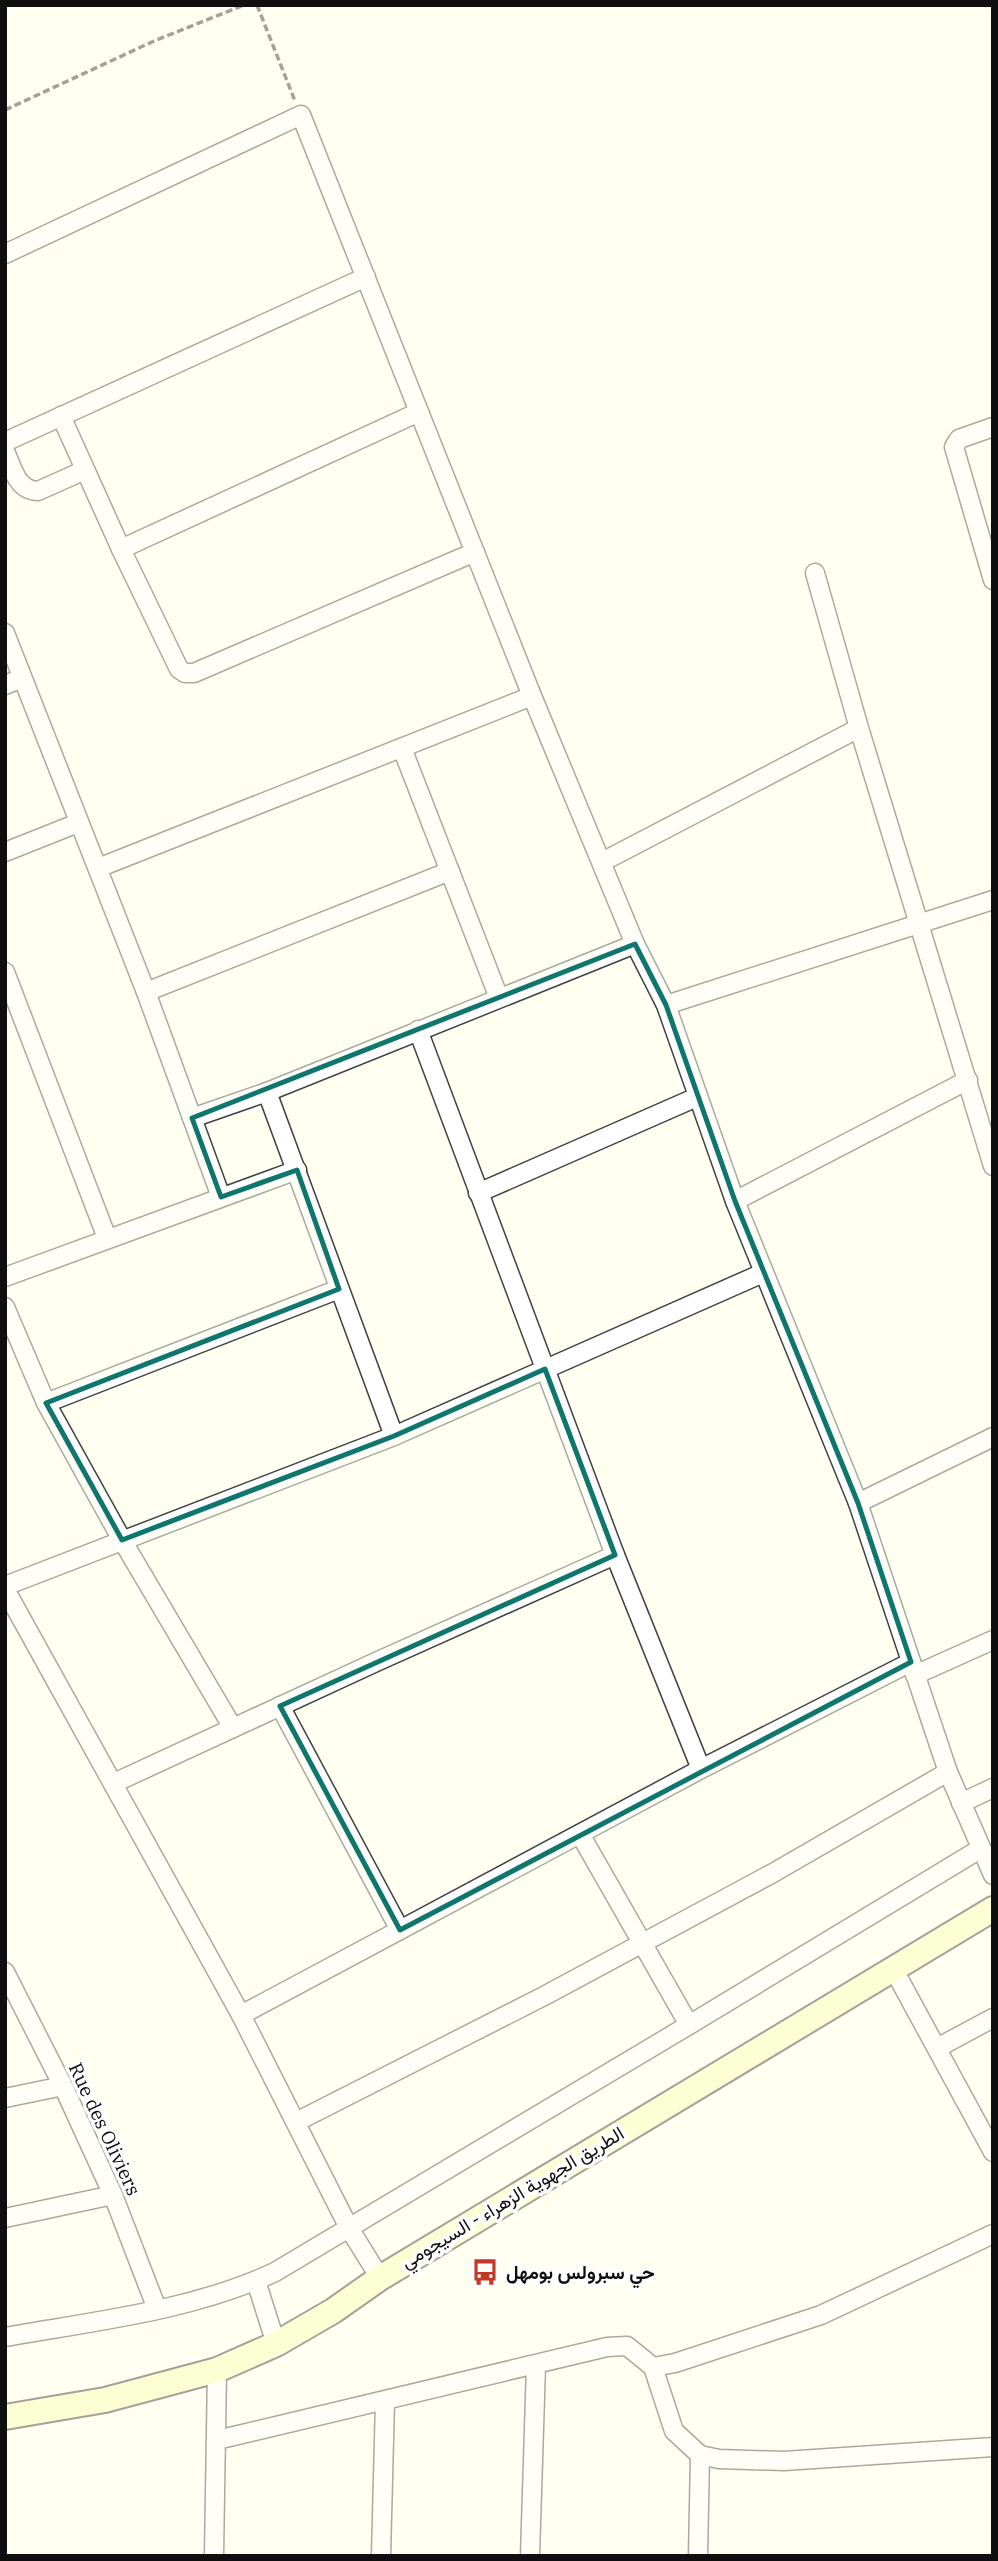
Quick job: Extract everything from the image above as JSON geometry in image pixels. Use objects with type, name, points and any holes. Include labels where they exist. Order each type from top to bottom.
[{"type":"main road","name":"الطريق الجهوية الزهراء - السيجومي","points":[[5,2417],[105,2400],[218,2370],[276,2344],[333,2311],[380,2278],[993,1909]]},
{"type":"street","points":[[5,254],[301,115],[532,696],[635,944],[666,1005],[735,1201],[858,1503],[948,1772],[993,1875]]},
{"type":"street","points":[[5,442],[366,277]]},
{"type":"street","points":[[121,549],[419,412]]},
{"type":"street","points":[[61,416],[121,549],[180,669],[185,673],[192,674],[475,552]]},
{"type":"street","points":[[993,427],[959,439],[954,447],[993,580]]},
{"type":"street","points":[[5,451],[23,486],[31,491],[38,491],[85,470]]},
{"type":"street","points":[[815,573],[859,728],[993,1166]]},
{"type":"street","points":[[5,633],[13,682],[98,868],[221,1197]]},
{"type":"street","points":[[98,868],[532,696]]},
{"type":"street","points":[[602,862],[859,728]]},
{"type":"street","points":[[402,748],[499,998]]},
{"type":"street","points":[[5,852],[78,824]]},
{"type":"street","points":[[146,992],[450,871]]},
{"type":"street","points":[[666,1005],[993,900]]},
{"type":"street","points":[[192,1118],[267,1091],[635,944]]},
{"type":"street","points":[[5,972],[107,1238]]},
{"type":"street","points":[[418,1030],[615,1555],[701,1769]]},
{"type":"street","points":[[735,1201],[968,1080]]},
{"type":"street","points":[[267,1091],[394,1436]]},
{"type":"street","points":[[478,1193],[697,1097]]},
{"type":"street","points":[[5,1277],[297,1170]]},
{"type":"street","points":[[380,2278],[349,2228],[241,2015],[5,1588],[122,1540],[394,1436],[763,1273]]},
{"type":"street","points":[[47,1402],[340,1289]]},
{"type":"street","points":[[5,1307],[47,1402],[122,1540],[233,1728]]},
{"type":"street","points":[[858,1503],[993,1437]]},
{"type":"street","points":[[114,1783],[615,1555]]},
{"type":"street","points":[[241,2015],[701,1769],[913,1669],[993,1640]]},
{"type":"street","points":[[280,1706],[400,1930]]},
{"type":"street","points":[[296,2122],[544,1996],[773,1873],[948,1772]]},
{"type":"street","points":[[961,1803],[993,1788]]},
{"type":"street","points":[[580,1834],[690,2025]]},
{"type":"street","points":[[5,2337],[157,2309],[230,2291],[275,2273],[980,1849]]},
{"type":"street","points":[[894,1970],[992,2147]]},
{"type":"street","name":"Rue des Oliviers","points":[[5,1972],[63,2086],[113,2195],[157,2309]]},
{"type":"street","points":[[937,2048],[993,2018]]},
{"type":"street","points":[[5,2098],[63,2086]]},
{"type":"street","points":[[5,2218],[113,2195]]},
{"type":"street","points":[[653,2367],[675,2363],[821,2315],[993,2234]]},
{"type":"street","points":[[256,2281],[276,2344]]},
{"type":"street","points":[[217,2440],[627,2346],[653,2367],[674,2431],[700,2455],[719,2459],[784,2461],[993,2447]]},
{"type":"street","points":[[530,2556],[536,2365]]},
{"type":"street","points":[[214,2556],[218,2370]]},
{"type":"street","points":[[381,2556],[385,2401]]},
{"type":"street","points":[[698,2556],[700,2455]]},
{"type":"path","points":[[5,110],[154,41],[244,5]]},
{"type":"path","points":[[257,5],[301,115]]},
{"type":"highlighted area","points":[[635,944],[666,1005],[735,1201],[858,1503],[911,1662],[400,1930],[280,1706],[615,1555],[545,1369],[394,1436],[122,1540],[46,1403],[339,1289],[297,1170],[221,1197],[192,1118]]},
{"type":"place","name":"حي سبرولس بومهل","points":[[485,2272]]}]
